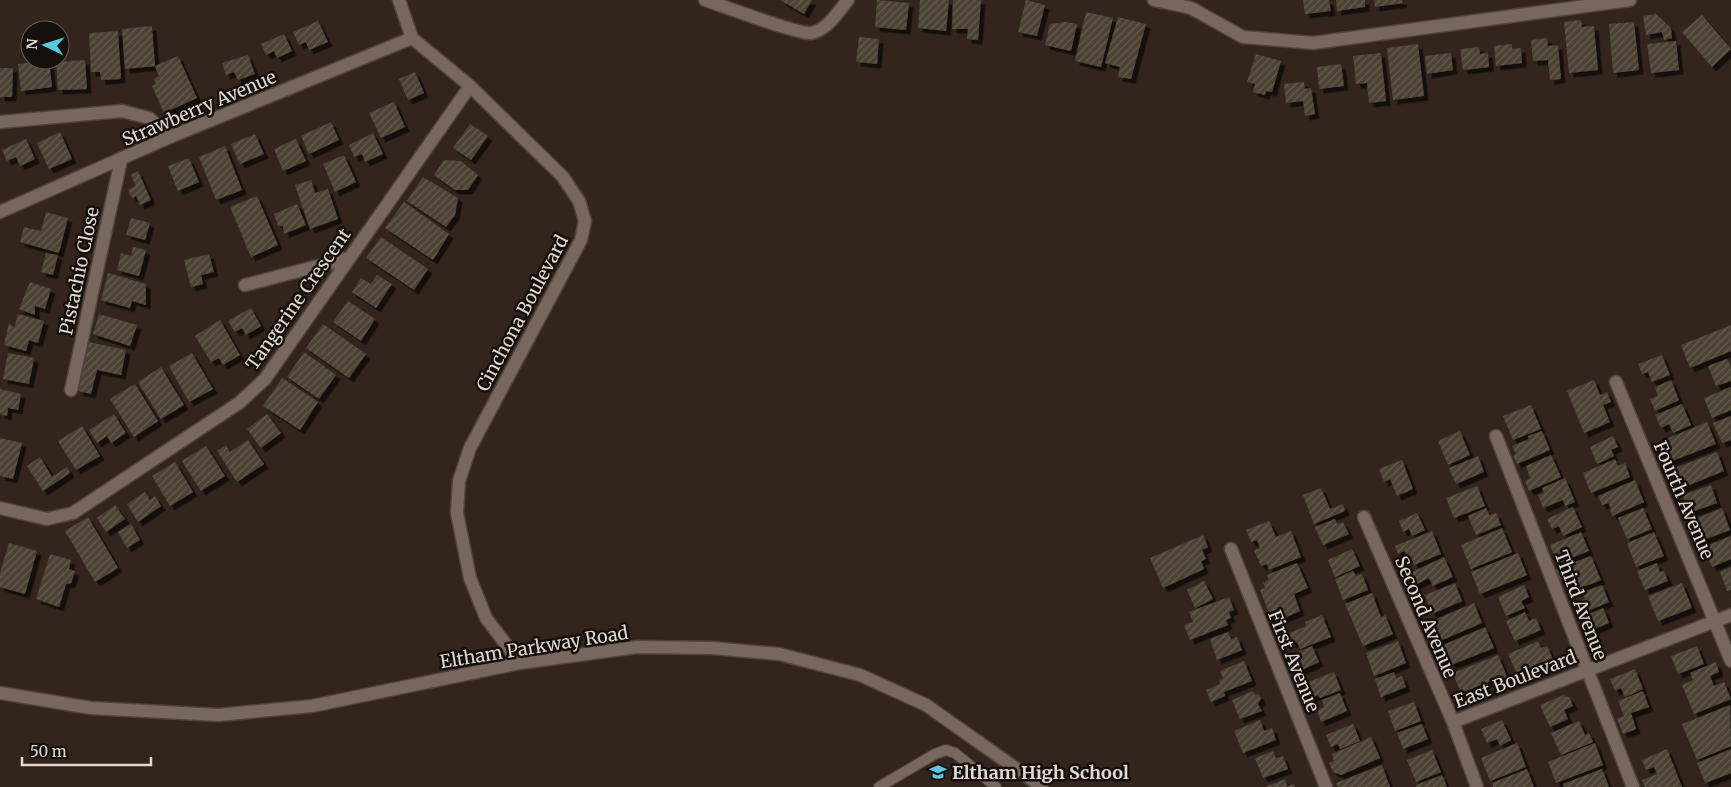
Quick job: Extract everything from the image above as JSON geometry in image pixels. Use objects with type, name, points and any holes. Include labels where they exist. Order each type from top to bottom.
[{"type":"street","points":[[399,0],[412,38]]},
{"type":"street","points":[[705,0],[788,28],[811,33],[829,24],[848,0]]},
{"type":"street","points":[[1154,0],[1195,4],[1243,37],[1313,43],[1630,0]]},
{"type":"street","name":"Cinchona Boulevard","points":[[412,38],[470,86],[563,177],[579,201],[585,221],[582,240],[470,448],[459,481],[457,513],[470,578],[486,618],[520,663]]},
{"type":"street","name":"Strawberry Avenue","points":[[0,212],[170,137],[412,38]]},
{"type":"street","name":"Tangerine Crescent","points":[[0,508],[47,519],[73,513],[239,403],[265,379],[470,86]]},
{"type":"street","points":[[0,122],[122,111],[149,118],[170,137]]},
{"type":"street","name":"Pistachio Close","points":[[71,390],[120,160]]},
{"type":"street","points":[[246,285],[349,258]]},
{"type":"street","name":"Fourth Avenue","points":[[1616,382],[1731,661]]},
{"type":"street","name":"Third Avenue","points":[[1496,436],[1633,787]]},
{"type":"street","name":"Second Avenue","points":[[1364,517],[1453,722],[1476,787]]},
{"type":"street","name":"First Avenue","points":[[1231,548],[1326,787]]},
{"type":"street","name":"East Boulevard","points":[[1453,722],[1731,615]]},
{"type":"street","name":"Eltham Parkway Road","points":[[0,693],[91,708],[218,715],[312,706],[520,663],[637,647],[712,648],[779,654],[860,675],[926,705],[1042,787]]},
{"type":"lane","points":[[879,787],[935,754],[946,750],[955,753],[996,787]]},
{"type":"building","points":[[780,0],[812,0],[804,14]]},
{"type":"building","points":[[877,0],[909,3],[906,30],[875,27]]},
{"type":"building","points":[[920,0],[949,0],[946,31],[918,28]]},
{"type":"building","points":[[953,0],[981,0],[978,40],[967,39],[968,29],[952,29]]},
{"type":"building","points":[[1026,0],[1045,5],[1037,36],[1018,32]]},
{"type":"building","points":[[1303,0],[1329,0],[1331,11],[1305,14]]},
{"type":"building","points":[[1336,0],[1365,0],[1365,7],[1337,11]]},
{"type":"building","points":[[1374,0],[1402,0],[1403,3],[1375,7]]},
{"type":"building","points":[[1086,12],[1113,18],[1101,67],[1075,61]]},
{"type":"building","points":[[1656,14],[1671,28],[1672,38],[1664,40],[1662,32],[1646,35],[1643,16]]},
{"type":"building","points":[[1702,15],[1731,49],[1712,67],[1682,32]]},
{"type":"building","points":[[1118,17],[1146,24],[1131,79],[1118,77],[1120,67],[1105,63]]},
{"type":"building","points":[[1581,20],[1582,27],[1594,26],[1598,70],[1569,73],[1564,22]]},
{"type":"building","points":[[318,21],[328,42],[309,50],[306,42],[299,45],[293,32]]},
{"type":"building","points":[[1065,22],[1077,24],[1071,51],[1045,45],[1050,24]]},
{"type":"building","points":[[1634,22],[1639,70],[1613,73],[1609,24]]},
{"type":"building","points":[[152,26],[155,66],[125,69],[122,29]]},
{"type":"building","points":[[118,31],[121,79],[101,80],[100,72],[91,72],[89,33]]},
{"type":"building","points":[[284,34],[292,51],[277,58],[274,51],[266,55],[261,44]]},
{"type":"building","points":[[859,37],[879,39],[877,64],[856,62]]},
{"type":"building","points":[[1547,38],[1548,46],[1558,45],[1561,79],[1550,80],[1548,60],[1533,61],[1531,40]]},
{"type":"building","points":[[1676,41],[1679,70],[1651,73],[1647,44]]},
{"type":"building","points":[[1418,44],[1424,96],[1393,100],[1387,48]]},
{"type":"building","points":[[1512,44],[1512,49],[1521,48],[1522,63],[1496,66],[1494,46]]},
{"type":"building","points":[[1479,47],[1480,54],[1488,53],[1489,67],[1463,70],[1460,49]]},
{"type":"building","points":[[1381,53],[1386,101],[1369,103],[1367,83],[1356,84],[1353,56]]},
{"type":"building","points":[[1451,53],[1453,70],[1427,74],[1425,56]]},
{"type":"building","points":[[1256,54],[1281,61],[1272,92],[1266,91],[1265,95],[1253,92],[1255,84],[1247,82]]},
{"type":"building","points":[[248,55],[255,74],[238,80],[234,72],[226,75],[222,63]]},
{"type":"building","points":[[178,56],[197,98],[164,113],[152,86],[156,84],[154,79],[159,76],[155,66]]},
{"type":"building","points":[[85,60],[87,89],[58,90],[57,70],[70,70],[70,61]]},
{"type":"building","points":[[18,64],[20,64],[20,70],[50,70],[52,87],[21,91]]},
{"type":"building","points":[[1341,64],[1344,86],[1319,89],[1317,67]]},
{"type":"building","points":[[0,68],[13,68],[12,97],[0,97]]},
{"type":"building","points":[[415,72],[424,93],[408,100],[399,79]]},
{"type":"building","points":[[1304,82],[1305,89],[1311,88],[1315,114],[1305,116],[1303,101],[1286,103],[1284,84]]},
{"type":"building","points":[[394,102],[405,127],[381,138],[369,113]]},
{"type":"building","points":[[331,122],[339,140],[309,154],[301,136]]},
{"type":"building","points":[[470,124],[488,136],[471,160],[453,148]]},
{"type":"building","points":[[60,132],[72,159],[49,169],[37,143]]},
{"type":"building","points":[[373,133],[383,154],[365,162],[362,154],[354,157],[349,145]]},
{"type":"building","points":[[255,134],[264,154],[240,164],[231,144]]},
{"type":"building","points":[[26,139],[35,159],[20,166],[16,157],[7,161],[2,150]]},
{"type":"building","points":[[296,139],[306,161],[283,171],[274,149]]},
{"type":"building","points":[[225,146],[242,190],[216,200],[199,157]]},
{"type":"building","points":[[344,155],[356,182],[335,192],[323,164]]},
{"type":"building","points":[[189,158],[199,182],[178,191],[168,166]]},
{"type":"building","points":[[444,160],[461,161],[478,175],[468,190],[455,190],[434,175]]},
{"type":"building","points":[[138,171],[151,200],[140,205],[136,196],[132,198],[128,190],[136,186],[131,175]]},
{"type":"building","points":[[423,177],[458,198],[455,215],[446,227],[407,201]]},
{"type":"building","points":[[311,180],[315,193],[328,189],[338,219],[310,229],[295,185]]},
{"type":"building","points":[[257,196],[278,245],[251,257],[230,207]]},
{"type":"building","points":[[404,202],[449,234],[433,260],[385,228]]},
{"type":"building","points":[[297,204],[306,225],[284,234],[283,226],[278,226],[274,214]]},
{"type":"building","points":[[46,212],[68,218],[59,253],[20,242],[24,227],[41,231]]},
{"type":"building","points":[[131,218],[150,223],[145,240],[126,235]]},
{"type":"building","points":[[381,237],[428,269],[414,290],[366,258]]},
{"type":"building","points":[[133,247],[146,250],[139,276],[117,270],[121,253],[131,256]]},
{"type":"building","points":[[46,253],[58,255],[53,275],[41,272]]},
{"type":"building","points":[[209,254],[214,272],[201,275],[203,284],[191,287],[184,260]]},
{"type":"building","points":[[108,273],[146,284],[146,305],[132,301],[130,308],[101,300]]},
{"type":"building","points":[[377,275],[392,284],[376,308],[352,292],[361,278],[371,284]]},
{"type":"building","points":[[30,282],[51,289],[45,309],[35,306],[35,315],[19,309]]},
{"type":"building","points":[[348,301],[375,319],[361,341],[333,322]]},
{"type":"building","points":[[251,308],[261,326],[246,335],[242,328],[235,332],[228,321]]},
{"type":"building","points":[[18,314],[44,321],[38,343],[29,340],[26,351],[4,345],[9,323],[14,328]]},
{"type":"building","points":[[99,314],[137,325],[130,346],[93,334]]},
{"type":"building","points":[[220,320],[240,355],[223,365],[219,358],[211,362],[195,336]]},
{"type":"building","points":[[323,324],[366,354],[349,378],[306,348]]},
{"type":"building","points":[[1731,325],[1731,351],[1690,368],[1681,345]]},
{"type":"building","points":[[89,342],[126,350],[121,375],[97,370],[91,394],[78,391]]},
{"type":"building","points":[[304,352],[336,375],[319,399],[287,377]]},
{"type":"building","points":[[8,353],[34,358],[29,384],[3,379]]},
{"type":"building","points":[[192,353],[213,389],[189,402],[169,366]]},
{"type":"building","points":[[1662,355],[1670,375],[1652,382],[1648,372],[1642,374],[1638,364]]},
{"type":"building","points":[[1727,359],[1731,366],[1731,381],[1716,386],[1708,366]]},
{"type":"building","points":[[161,367],[184,405],[161,419],[138,382]]},
{"type":"building","points":[[282,378],[318,402],[300,430],[263,406]]},
{"type":"building","points":[[1594,380],[1600,395],[1607,392],[1611,402],[1603,405],[1610,422],[1584,433],[1567,391]]},
{"type":"building","points":[[1671,380],[1679,400],[1655,411],[1650,399],[1658,396],[1655,387]]},
{"type":"building","points":[[135,384],[158,421],[134,437],[110,399]]},
{"type":"building","points":[[1731,387],[1731,410],[1712,418],[1704,398]]},
{"type":"building","points":[[0,389],[21,394],[18,410],[8,408],[7,416],[0,414]]},
{"type":"building","points":[[1682,404],[1691,425],[1673,433],[1669,424],[1661,428],[1655,415]]},
{"type":"building","points":[[1531,405],[1541,429],[1513,440],[1503,416]]},
{"type":"building","points":[[114,414],[126,433],[111,443],[107,436],[97,443],[89,430]]},
{"type":"building","points":[[267,414],[281,433],[261,448],[247,429]]},
{"type":"building","points":[[1731,416],[1731,440],[1722,443],[1713,423]]},
{"type":"building","points":[[1707,422],[1716,444],[1667,463],[1659,442]]},
{"type":"building","points":[[82,426],[100,456],[76,470],[58,441]]},
{"type":"building","points":[[1460,431],[1470,455],[1448,465],[1438,441]]},
{"type":"building","points":[[1542,431],[1550,450],[1517,464],[1513,456],[1516,454],[1512,446],[1529,439],[1528,436]]},
{"type":"building","points":[[1613,436],[1618,447],[1611,450],[1614,456],[1597,464],[1590,447]]},
{"type":"building","points":[[0,438],[22,443],[13,479],[0,476]]},
{"type":"building","points":[[248,440],[264,464],[237,482],[217,451],[226,445],[230,452]]},
{"type":"building","points":[[206,446],[225,476],[201,491],[182,461]]},
{"type":"building","points":[[1717,452],[1724,471],[1677,490],[1670,470]]},
{"type":"building","points":[[1551,455],[1561,477],[1529,491],[1525,481],[1530,478],[1526,466]]},
{"type":"building","points":[[1478,456],[1484,472],[1456,484],[1449,468]]},
{"type":"building","points":[[40,457],[52,477],[67,467],[70,473],[43,491],[27,466]]},
{"type":"building","points":[[1615,459],[1618,466],[1625,463],[1630,477],[1591,493],[1583,473]]},
{"type":"building","points":[[1402,460],[1413,489],[1397,496],[1390,479],[1384,482],[1379,469]]},
{"type":"building","points":[[175,462],[193,492],[170,506],[152,476]]},
{"type":"building","points":[[1565,478],[1575,502],[1565,506],[1563,500],[1543,508],[1538,495],[1544,493],[1542,488]]},
{"type":"building","points":[[1635,480],[1644,502],[1612,516],[1609,503],[1602,505],[1598,496]]},
{"type":"building","points":[[1711,485],[1717,503],[1689,513],[1683,495]]},
{"type":"building","points":[[1477,486],[1485,506],[1454,518],[1446,498]]},
{"type":"building","points":[[1321,488],[1330,509],[1343,504],[1345,511],[1314,524],[1303,495]]},
{"type":"building","points":[[145,492],[150,500],[155,496],[161,506],[138,522],[127,504]]},
{"type":"building","points":[[115,505],[125,519],[106,532],[97,518]]},
{"type":"building","points":[[1573,507],[1582,527],[1563,536],[1559,526],[1552,529],[1547,519]]},
{"type":"building","points":[[1486,508],[1489,515],[1496,513],[1501,525],[1476,535],[1468,516]]},
{"type":"building","points":[[1643,508],[1652,529],[1627,539],[1618,518]]},
{"type":"building","points":[[1722,508],[1730,530],[1698,542],[1690,521]]},
{"type":"building","points":[[1417,513],[1425,530],[1412,536],[1409,529],[1403,532],[1399,521]]},
{"type":"building","points":[[88,517],[118,568],[95,582],[65,531]]},
{"type":"building","points":[[1335,519],[1337,524],[1343,522],[1349,534],[1323,545],[1315,527]]},
{"type":"building","points":[[1269,521],[1276,537],[1291,531],[1301,557],[1269,570],[1267,564],[1261,566],[1254,550],[1260,548],[1257,540],[1251,542],[1246,530]]},
{"type":"building","points":[[131,524],[140,540],[127,548],[118,532]]},
{"type":"building","points":[[1502,528],[1512,552],[1471,569],[1461,545]]},
{"type":"building","points":[[1432,531],[1441,554],[1414,565],[1411,557],[1407,559],[1405,551],[1398,554],[1395,546]]},
{"type":"building","points":[[1581,532],[1589,551],[1561,562],[1558,554],[1554,555],[1550,545]]},
{"type":"building","points":[[1654,532],[1664,556],[1636,567],[1627,543]]},
{"type":"building","points":[[1203,535],[1208,547],[1202,550],[1206,559],[1201,561],[1204,569],[1163,588],[1150,558]]},
{"type":"building","points":[[1731,536],[1731,559],[1712,567],[1704,547]]},
{"type":"building","points":[[9,543],[37,551],[25,594],[0,587],[0,573]]},
{"type":"building","points":[[1352,549],[1360,566],[1335,577],[1328,560]]},
{"type":"building","points":[[1518,553],[1527,575],[1480,594],[1471,572]]},
{"type":"building","points":[[50,554],[71,560],[69,569],[75,571],[71,583],[66,584],[59,607],[36,599]]},
{"type":"building","points":[[1591,556],[1601,580],[1576,590],[1574,585],[1570,586],[1567,579],[1561,582],[1556,569]]},
{"type":"building","points":[[1444,557],[1453,577],[1433,586],[1429,578],[1415,585],[1410,573]]},
{"type":"building","points":[[1297,563],[1308,588],[1294,594],[1300,611],[1282,619],[1269,613],[1260,590],[1265,588],[1263,583],[1269,580],[1267,575]]},
{"type":"building","points":[[1657,563],[1660,572],[1664,571],[1668,581],[1645,590],[1637,571]]},
{"type":"building","points":[[1731,567],[1731,590],[1727,591],[1720,572]]},
{"type":"building","points":[[1353,571],[1356,576],[1362,574],[1368,590],[1343,600],[1335,579]]},
{"type":"building","points":[[1204,581],[1213,599],[1195,608],[1187,590]]},
{"type":"building","points":[[1455,583],[1462,601],[1432,614],[1425,595]]},
{"type":"building","points":[[1682,583],[1692,608],[1658,621],[1648,596]]},
{"type":"building","points":[[1524,585],[1529,597],[1521,601],[1525,608],[1506,616],[1498,597]]},
{"type":"building","points":[[1602,585],[1609,602],[1583,613],[1578,601],[1585,599],[1583,592]]},
{"type":"building","points":[[1372,593],[1381,617],[1385,615],[1393,634],[1363,646],[1345,604]]},
{"type":"building","points":[[1229,597],[1234,610],[1229,612],[1231,618],[1226,620],[1228,625],[1190,640],[1184,625],[1193,622],[1189,612]]},
{"type":"building","points":[[1474,603],[1482,623],[1440,641],[1432,621]]},
{"type":"building","points":[[1603,608],[1609,623],[1592,630],[1587,615]]},
{"type":"building","points":[[1525,612],[1529,621],[1536,618],[1541,630],[1515,641],[1506,621]]},
{"type":"building","points":[[1322,615],[1331,637],[1300,649],[1297,642],[1291,644],[1287,634],[1306,626],[1305,622]]},
{"type":"building","points":[[1485,627],[1494,648],[1451,665],[1443,645]]},
{"type":"building","points":[[1228,632],[1231,639],[1237,637],[1242,650],[1217,660],[1210,639]]},
{"type":"building","points":[[1398,641],[1406,663],[1374,676],[1366,653]]},
{"type":"building","points":[[1538,641],[1541,648],[1547,646],[1553,659],[1517,674],[1508,654]]},
{"type":"building","points":[[1312,646],[1319,662],[1298,672],[1295,663],[1288,666],[1285,658]]},
{"type":"building","points":[[1697,646],[1704,664],[1678,674],[1671,656]]},
{"type":"building","points":[[1498,655],[1508,679],[1493,686],[1491,681],[1461,693],[1453,673]]},
{"type":"building","points":[[1244,661],[1252,681],[1224,692],[1225,696],[1211,702],[1206,690],[1220,684],[1219,680],[1223,679],[1220,671]]},
{"type":"building","points":[[1716,662],[1719,672],[1710,676],[1714,686],[1724,682],[1731,699],[1694,714],[1682,685],[1693,680],[1690,673]]},
{"type":"building","points":[[1635,669],[1643,689],[1625,697],[1621,688],[1615,691],[1610,679]]},
{"type":"building","points":[[1334,672],[1341,690],[1320,698],[1318,695],[1311,698],[1306,683]]},
{"type":"building","points":[[1394,672],[1396,678],[1402,676],[1406,687],[1381,697],[1375,679]]},
{"type":"building","points":[[1253,691],[1255,695],[1259,694],[1261,699],[1258,704],[1262,711],[1240,719],[1232,700]]},
{"type":"building","points":[[1643,691],[1649,707],[1631,713],[1636,729],[1623,734],[1617,719],[1624,716],[1618,701]]},
{"type":"building","points":[[1340,693],[1347,711],[1321,722],[1317,710],[1324,707],[1322,700]]},
{"type":"building","points":[[1564,695],[1570,698],[1573,706],[1564,710],[1568,719],[1550,727],[1540,705]]},
{"type":"building","points":[[1414,702],[1421,721],[1395,731],[1388,711]]},
{"type":"building","points":[[1730,705],[1731,746],[1697,760],[1682,724]]},
{"type":"building","points":[[1260,720],[1264,731],[1272,728],[1276,740],[1243,753],[1234,731]]},
{"type":"building","points":[[1502,720],[1511,740],[1500,746],[1497,739],[1487,743],[1481,729]]},
{"type":"building","points":[[1579,721],[1585,735],[1589,733],[1593,742],[1561,755],[1551,733]]},
{"type":"building","points":[[1353,724],[1360,741],[1340,749],[1338,744],[1331,747],[1326,735]]},
{"type":"building","points":[[1422,724],[1428,739],[1403,749],[1397,733]]},
{"type":"building","points":[[1371,737],[1380,758],[1341,775],[1333,772],[1329,763],[1334,761],[1332,754]]},
{"type":"building","points":[[1517,743],[1526,767],[1490,781],[1481,758]]},
{"type":"building","points":[[1595,743],[1603,765],[1556,783],[1548,762]]},
{"type":"building","points":[[1667,749],[1682,787],[1645,787],[1642,780],[1657,774],[1654,767],[1646,770],[1642,760]]},
{"type":"building","points":[[1731,749],[1731,773],[1705,783],[1697,763]]},
{"type":"building","points":[[1432,750],[1441,772],[1416,782],[1407,760]]},
{"type":"building","points":[[1273,751],[1276,758],[1283,756],[1288,769],[1263,778],[1255,758]]},
{"type":"building","points":[[1382,765],[1390,787],[1338,787],[1336,783]]},
{"type":"building","points":[[1527,769],[1534,787],[1493,787],[1492,783]]},
{"type":"building","points":[[1602,769],[1609,787],[1564,787],[1563,784]]},
{"type":"building","points":[[1442,775],[1447,787],[1416,787],[1416,785]]},
{"type":"building","points":[[1285,779],[1287,786],[1294,784],[1295,787],[1265,787]]},
{"type":"place","name":"Eltham High School","points":[[938,772]]}]
